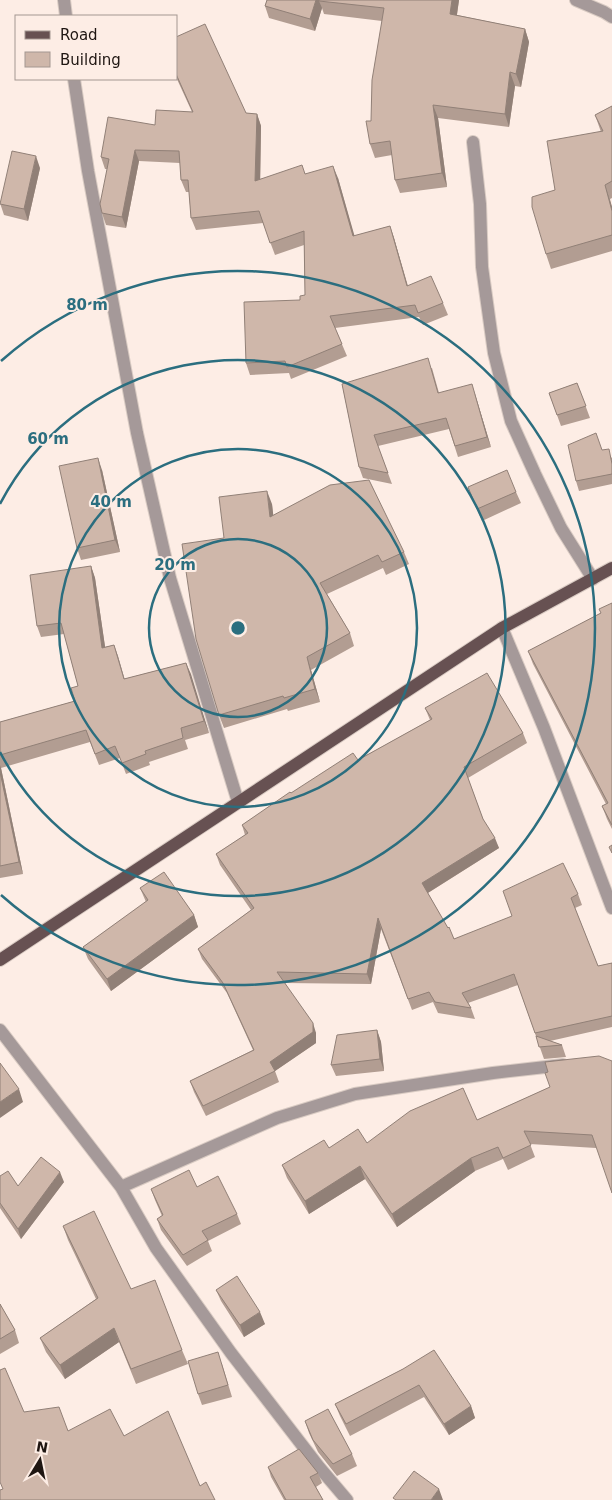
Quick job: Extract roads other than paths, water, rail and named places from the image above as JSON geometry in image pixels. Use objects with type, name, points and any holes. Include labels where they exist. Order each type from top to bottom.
[{"type":"main road","points":[[0,960],[502,628],[612,568]]},
{"type":"street","points":[[64,0],[66,15]]},
{"type":"street","points":[[576,0],[612,16]]},
{"type":"street","points":[[74,80],[88,170],[137,433],[170,578],[238,802]]},
{"type":"street","points":[[474,142],[480,204],[482,267],[494,353],[511,421],[561,528],[592,579]]},
{"type":"street","points":[[502,628],[544,728],[612,908]]},
{"type":"street","points":[[0,1030],[121,1187],[156,1248],[231,1353],[347,1500]]},
{"type":"street","points":[[121,1187],[277,1118],[355,1094],[493,1073],[572,1064]]}]
